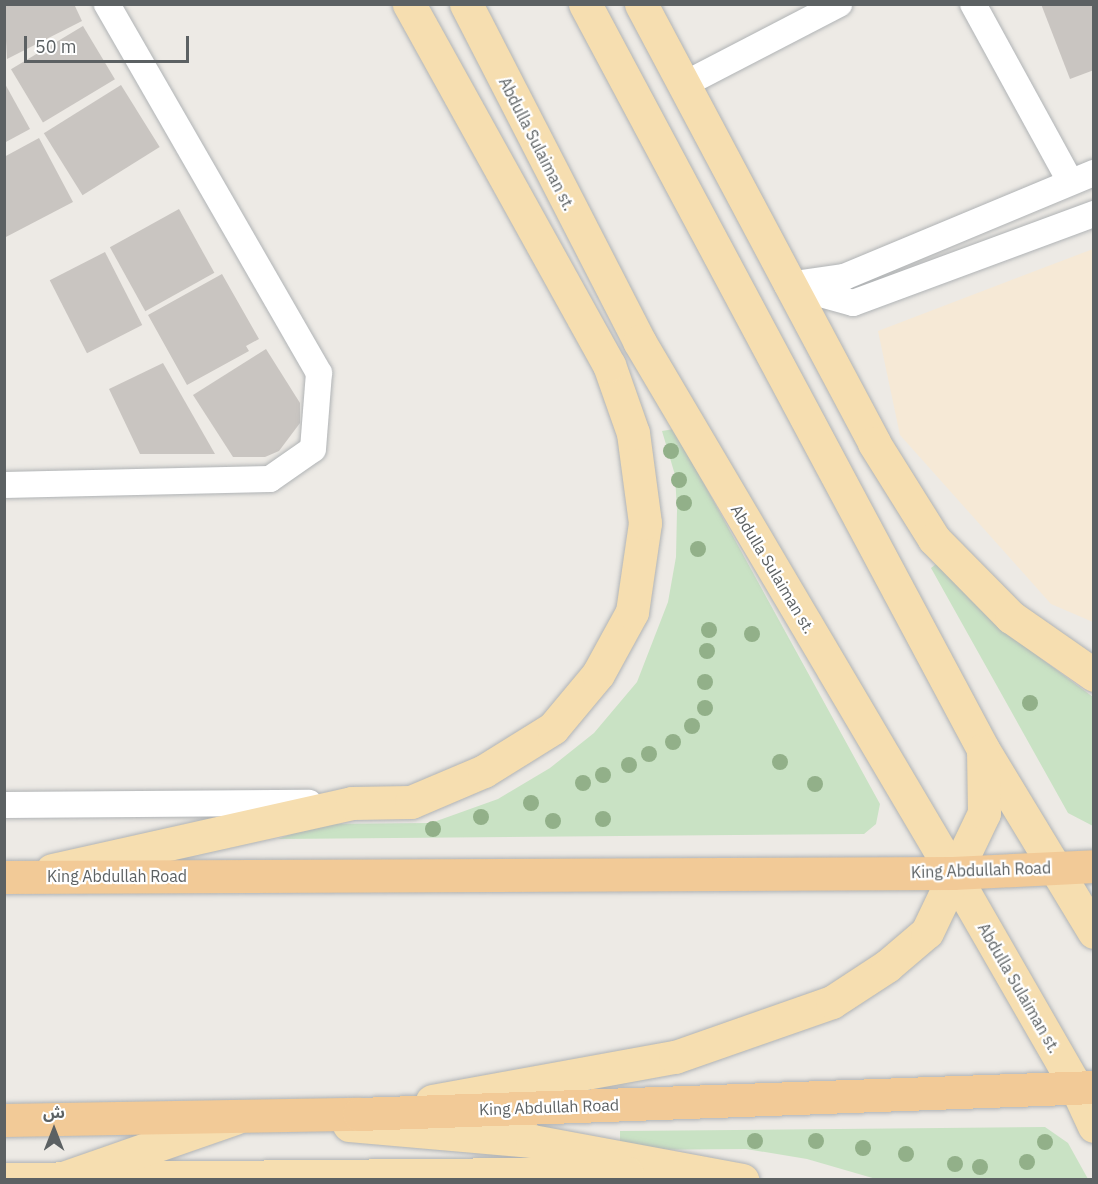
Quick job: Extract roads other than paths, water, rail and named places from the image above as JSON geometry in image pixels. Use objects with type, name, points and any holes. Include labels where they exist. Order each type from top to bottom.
[{"type":"highway","name":"King Abdullah Road","points":[[12,875],[953,873],[1094,866]]},
{"type":"highway","name":"King Abdullah Road","points":[[4,1120],[359,1114],[1085,1087]]},
{"type":"main road","points":[[12,875],[352,803],[411,802],[484,771],[553,728],[598,674],[632,612],[645,523],[633,433],[609,365],[410,4]]},
{"type":"main road","name":"Abdulla Sulaiman st.","points":[[466,4],[639,341],[953,873],[1085,1087],[1094,1125]]},
{"type":"main road","points":[[585,4],[982,749],[1051,867],[1094,932]]},
{"type":"main road","points":[[641,4],[787,285],[874,443],[934,539],[1011,617],[1094,675]]},
{"type":"main road","points":[[740,296],[787,285]]},
{"type":"main road","points":[[609,365],[639,341]]},
{"type":"main road","points":[[359,1114],[675,1057],[832,1002],[887,966],[927,932],[953,873],[984,813],[982,749]]},
{"type":"main road","points":[[60,1179],[239,1116],[532,1141],[742,1179]]},
{"type":"main road","points":[[4,1179],[698,1171]]},
{"type":"street","points":[[4,485],[270,479],[313,449],[320,373],[107,4]]},
{"type":"street","points":[[683,85],[839,4]]},
{"type":"street","points":[[787,285],[844,277],[1082,177],[973,4]]},
{"type":"street","points":[[787,285],[853,303],[1094,214]]},
{"type":"street","points":[[4,805],[352,803]]}]
